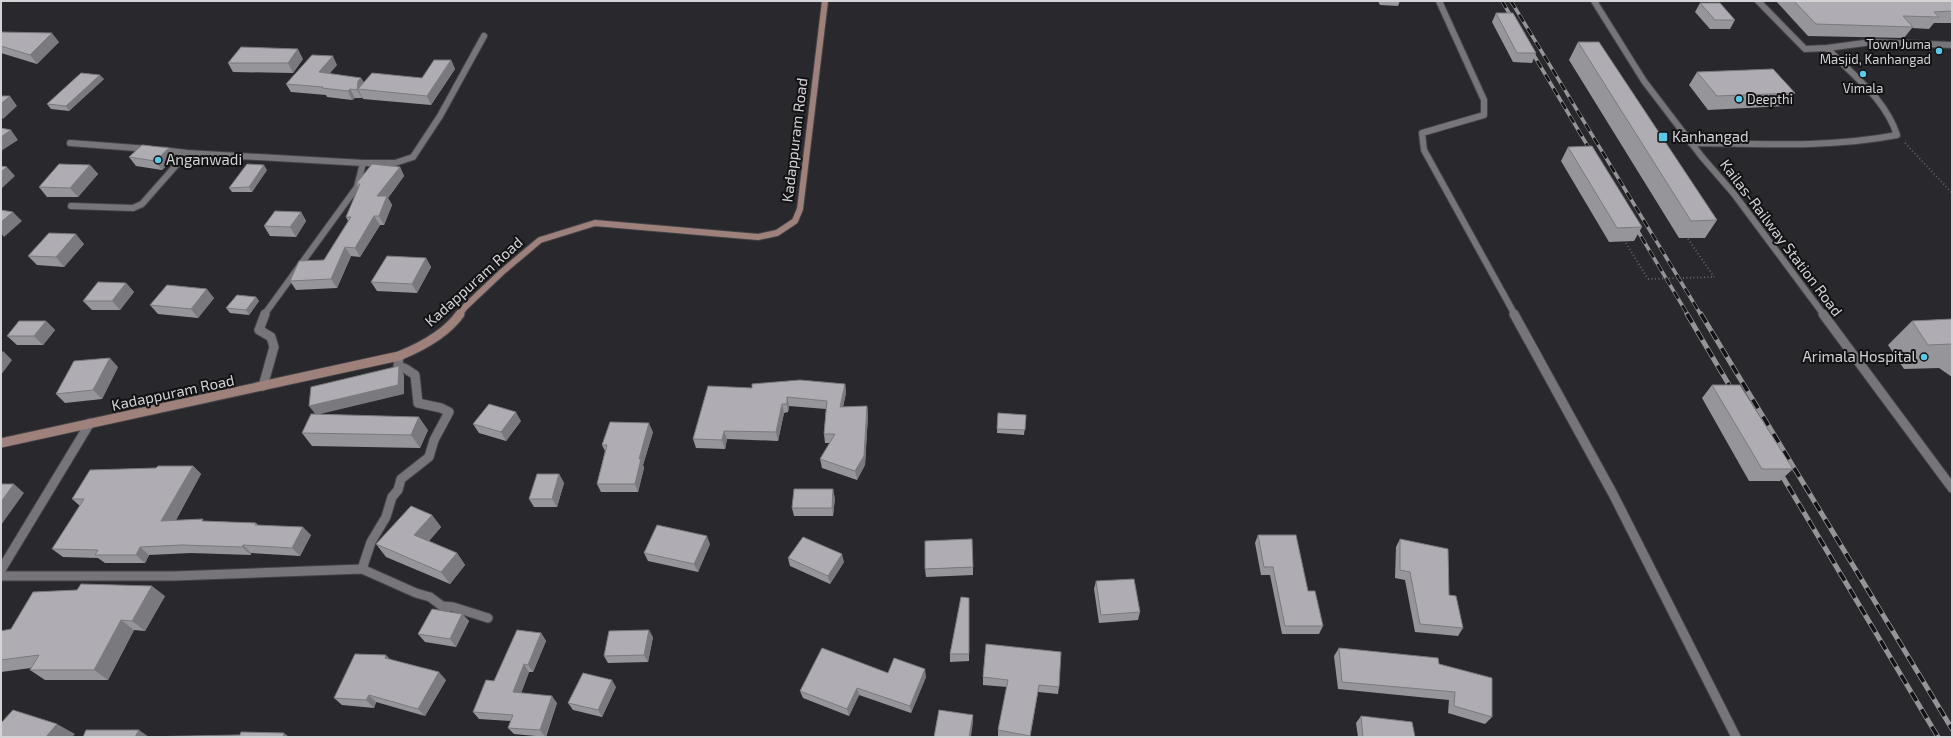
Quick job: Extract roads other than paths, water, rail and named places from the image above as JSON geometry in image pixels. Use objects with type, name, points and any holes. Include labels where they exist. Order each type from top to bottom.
[{"type":"main road","name":"Kadappuram Road","points":[[1,443],[398,356],[421,347],[455,321],[465,307],[540,240],[596,223],[758,237],[777,233],[795,221],[800,209],[806,141],[825,1]]},
{"type":"street","points":[[1439,1],[1484,100],[1484,115],[1422,132],[1424,150],[1613,494],[1736,737]]},
{"type":"street","name":"Kailas-Railway Station Road","points":[[1594,1],[1644,81],[1734,194],[1952,488]]},
{"type":"street","points":[[1758,1],[1805,49],[1827,48],[1872,42],[1952,45]]},
{"type":"street","points":[[70,143],[188,153],[363,163],[395,163],[413,157],[440,116],[484,36]]},
{"type":"street","points":[[1692,143],[1813,143],[1876,140],[1897,135],[1895,126],[1881,104],[1861,81],[1827,48]]},
{"type":"street","points":[[71,206],[133,208],[142,204],[188,153]]},
{"type":"street","points":[[263,386],[274,347],[271,337],[259,330],[262,318],[357,187],[363,163]]},
{"type":"street","points":[[362,569],[371,542],[386,517],[392,497],[398,490],[401,479],[429,457],[434,440],[449,412],[442,407],[426,406],[418,403],[416,396],[416,375],[411,370],[398,366],[398,356]]},
{"type":"street","points":[[1,570],[90,423]]},
{"type":"street","points":[[1,576],[174,576],[362,569],[416,593],[430,597],[442,606],[453,607],[488,618]]},
{"type":"railway","points":[[1502,1],[1515,23]]},
{"type":"railway","points":[[1511,1],[1701,315]]},
{"type":"railway","points":[[1529,47],[1593,155]]},
{"type":"railway","points":[[1633,223],[1688,315]]},
{"type":"railway","points":[[1687,314],[1735,395]]},
{"type":"railway","points":[[1701,314],[1952,729]]},
{"type":"railway","points":[[1778,469],[1938,737]]},
{"type":"place","name":"Town Juma Masjid, Kanhangad","points":[[1939,51]]},
{"type":"place","name":"Vimala","points":[[1863,74]]},
{"type":"place","name":"Deepthi","points":[[1739,99]]},
{"type":"place","name":"Kanhangad","points":[[1663,137]]},
{"type":"place","name":"Anganwadi","points":[[158,160]]},
{"type":"place","name":"Arimala Hospital","points":[[1924,357]]}]
